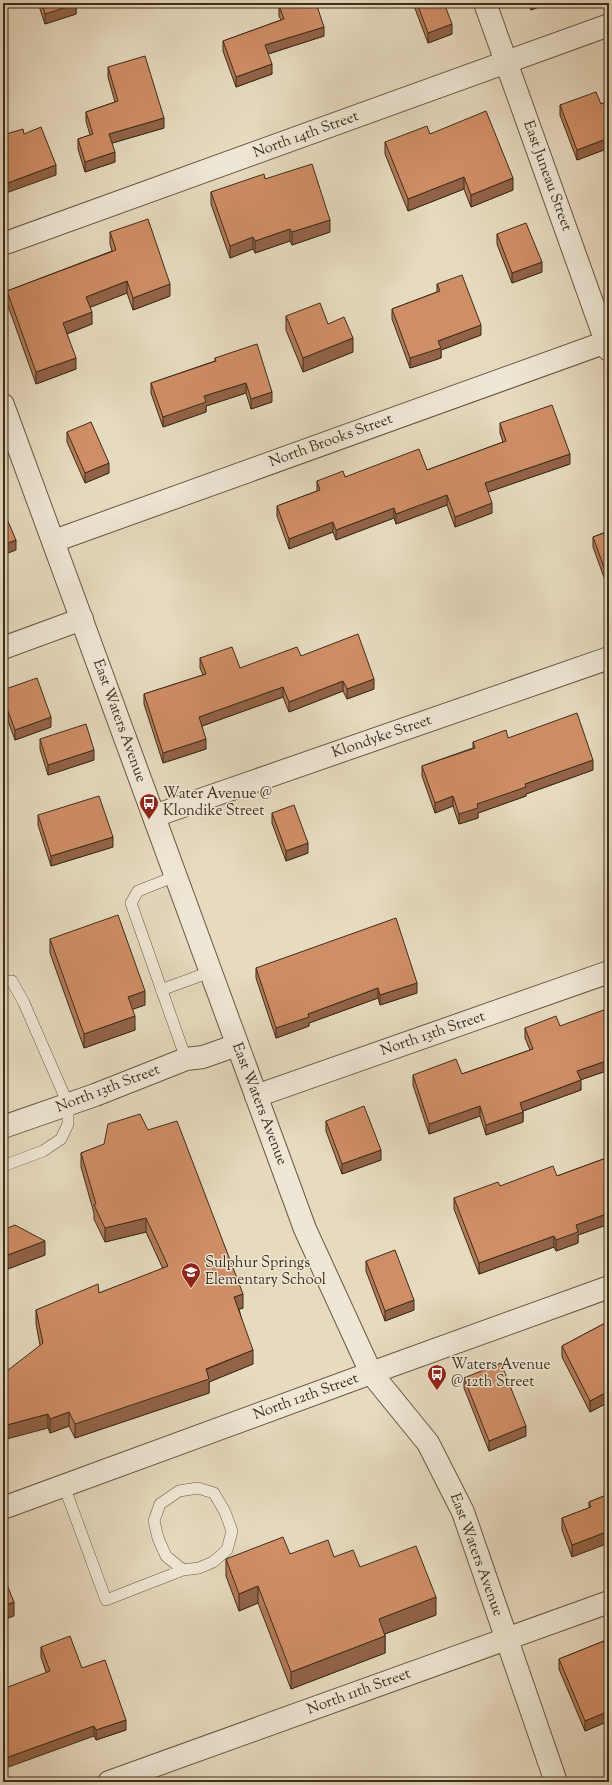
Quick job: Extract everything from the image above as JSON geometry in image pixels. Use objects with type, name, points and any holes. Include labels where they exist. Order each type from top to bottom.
[{"type":"street","name":"East Juneau Street","points":[[485,3],[608,345]]},
{"type":"street","name":"North 14th Street","points":[[3,244],[609,25]]},
{"type":"street","name":"North Brooks Street","points":[[54,541],[608,345]]},
{"type":"street","name":"East Waters Avenue","points":[[3,405],[305,1229],[371,1373],[428,1443],[463,1512],[556,1782]]},
{"type":"street","points":[[3,648],[82,619]]},
{"type":"street","name":"Klondyke Street","points":[[154,816],[609,658]]},
{"type":"street","name":"North 13th Street","points":[[256,1096],[609,972]]},
{"type":"street","name":"North 13th Street","points":[[3,1127],[186,1059],[202,1057],[237,1045]]},
{"type":"street","name":"North 12th Street","points":[[3,1508],[609,1287]]},
{"type":"street","name":"North 11th Street","points":[[109,1782],[609,1602]]},
{"type":"lane","points":[[176,876],[138,891],[131,903],[186,1059]]},
{"type":"lane","points":[[161,990],[210,972]]},
{"type":"lane","points":[[3,981],[12,981],[24,1003],[68,1104],[68,1124],[61,1139],[43,1151],[3,1166]]},
{"type":"lane","points":[[64,1486],[106,1600],[183,1570],[199,1568],[213,1562],[227,1550],[232,1531],[225,1512],[214,1493],[198,1488],[179,1492],[160,1504],[154,1521],[158,1538],[166,1556],[183,1570]]},
{"type":"building","points":[[42,3],[76,3],[76,4],[45,14]]},
{"type":"building","points":[[287,3],[316,3],[324,27],[265,45],[272,64],[236,77],[223,41],[284,19],[279,6]]},
{"type":"building","points":[[417,3],[444,3],[452,24],[428,33]]},
{"type":"building","points":[[145,56],[164,118],[109,134],[115,152],[85,162],[78,139],[93,134],[86,112],[118,101],[108,67]]},
{"type":"building","points":[[596,92],[601,104],[609,101],[609,138],[577,150],[560,105]]},
{"type":"building","points":[[486,111],[513,178],[471,195],[464,177],[408,199],[385,142],[427,126],[430,134]]},
{"type":"building","points":[[41,127],[56,165],[5,184],[6,188],[3,189],[3,135],[23,129],[24,134]]},
{"type":"building","points":[[312,164],[330,220],[292,232],[290,229],[255,241],[253,237],[230,246],[211,192],[264,174],[265,179]]},
{"type":"building","points":[[148,219],[170,284],[133,298],[127,281],[86,297],[92,312],[63,323],[76,358],[36,372],[7,291],[116,250],[110,232]]},
{"type":"building","points":[[526,223],[542,262],[512,273],[497,234]]},
{"type":"building","points":[[462,275],[481,325],[438,341],[441,348],[410,358],[392,309],[440,291],[437,284]]},
{"type":"building","points":[[320,303],[328,324],[344,317],[353,338],[303,358],[286,316]]},
{"type":"building","points":[[257,344],[272,392],[251,399],[246,383],[204,396],[206,402],[163,417],[151,383],[216,361],[215,358]]},
{"type":"building","points":[[552,405],[570,454],[485,483],[492,503],[455,517],[447,495],[396,514],[394,508],[336,530],[333,522],[289,539],[277,506],[320,490],[317,481],[343,471],[345,477],[419,449],[427,470],[506,441],[500,423]]},
{"type":"building","points":[[91,422],[109,463],[85,473],[67,432]]},
{"type":"building","points":[[3,510],[16,540],[3,545]]},
{"type":"building","points":[[609,531],[609,581],[593,537]]},
{"type":"building","points":[[358,634],[374,679],[347,689],[343,681],[289,702],[283,687],[199,717],[206,739],[163,753],[144,694],[206,674],[200,658],[232,647],[240,668],[297,647],[301,656]]},
{"type":"building","points":[[37,678],[51,717],[15,730],[8,711],[3,713],[3,690]]},
{"type":"building","points":[[577,713],[593,760],[525,784],[526,787],[477,804],[478,808],[459,814],[453,796],[435,803],[422,766],[475,748],[473,742],[506,730],[508,738]]},
{"type":"building","points":[[86,724],[94,750],[48,765],[40,739]]},
{"type":"building","points":[[99,796],[113,837],[51,856],[38,815]]},
{"type":"building","points":[[294,805],[308,843],[286,851],[272,813]]},
{"type":"building","points":[[118,915],[145,991],[128,997],[135,1016],[84,1034],[50,939]]},
{"type":"building","points":[[396,918],[417,983],[380,995],[378,988],[308,1014],[309,1017],[276,1028],[256,968]]},
{"type":"building","points":[[609,1008],[609,1060],[577,1071],[581,1080],[520,1103],[523,1112],[486,1125],[480,1106],[429,1124],[413,1075],[456,1059],[462,1074],[533,1049],[525,1028],[556,1016],[560,1026]]},
{"type":"building","points":[[364,1106],[381,1150],[342,1164],[326,1121]]},
{"type":"building","name":"Sulphur Springs Elementary School","points":[[140,1114],[148,1130],[177,1121],[243,1294],[234,1297],[253,1350],[206,1369],[209,1379],[75,1424],[69,1412],[50,1419],[48,1414],[3,1426],[3,1374],[43,1343],[36,1310],[98,1284],[99,1293],[168,1266],[146,1218],[105,1228],[94,1205],[96,1204],[81,1153],[104,1144],[108,1124]]},
{"type":"building","points":[[609,1157],[609,1213],[576,1225],[578,1232],[556,1240],[554,1236],[479,1263],[454,1198],[498,1182],[500,1186],[553,1166],[557,1176]]},
{"type":"building","points":[[15,1225],[45,1241],[5,1256],[3,1248],[3,1230]]},
{"type":"building","points":[[395,1250],[414,1300],[385,1311],[366,1261]]},
{"type":"building","points":[[609,1321],[609,1391],[590,1401],[562,1346]]},
{"type":"building","points":[[501,1363],[526,1426],[489,1441],[464,1378]]},
{"type":"building","points":[[609,1494],[609,1531],[572,1545],[562,1518],[591,1507],[589,1502]]},
{"type":"building","points":[[283,1537],[290,1554],[328,1540],[334,1557],[353,1550],[360,1567],[416,1546],[436,1597],[379,1619],[385,1636],[291,1672],[258,1586],[239,1594],[226,1559]]},
{"type":"building","points":[[3,1575],[14,1602],[3,1606]]},
{"type":"building","points":[[70,1636],[82,1668],[105,1660],[126,1720],[96,1730],[94,1726],[3,1759],[3,1689],[50,1671],[41,1647]]},
{"type":"building","points":[[609,1639],[609,1711],[585,1721],[559,1659]]},
{"type":"building","points":[[328,1778],[329,1782],[317,1782]]},
{"type":"place","name":"Water Avenue @ Klondike Street","points":[[149,820]]},
{"type":"place","name":"Sulphur Springs Elementary School","points":[[191,1289]]},
{"type":"place","name":"Waters Avenue @ 12th Street","points":[[437,1391]]}]
